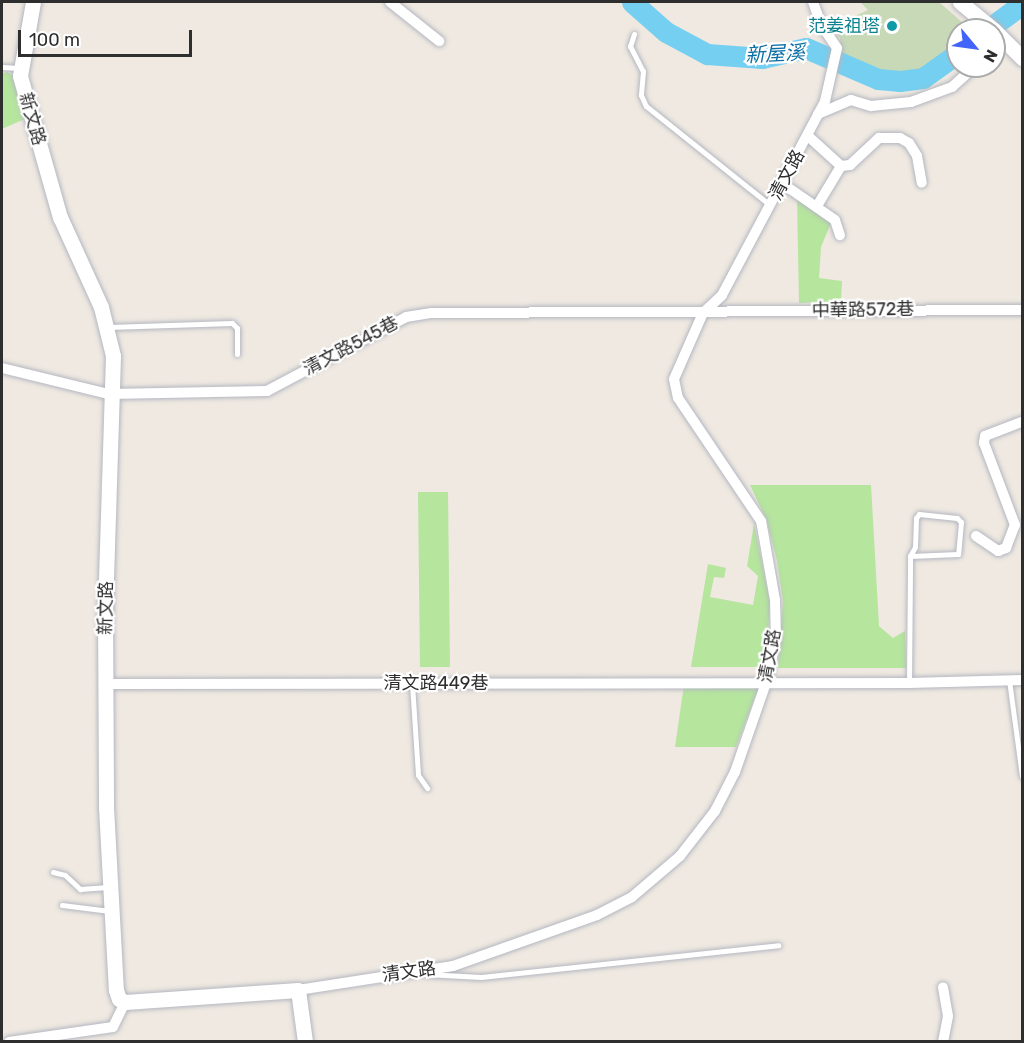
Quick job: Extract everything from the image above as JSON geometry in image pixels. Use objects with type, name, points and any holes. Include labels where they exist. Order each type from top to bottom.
[{"type":"street","name":"新文路","points":[[33,2],[21,68],[60,217],[106,327],[113,356],[110,394],[105,684],[110,911],[116,990],[119,999],[125,1002]]},
{"type":"street","points":[[390,2],[397,11],[439,41]]},
{"type":"street","name":"清文路","points":[[298,990],[453,966],[597,915],[632,897],[680,855],[714,811],[735,772],[766,683],[776,640],[775,600],[761,520],[678,398],[676,368],[703,313],[722,295],[783,184],[818,114],[827,90],[836,52],[813,2]]},
{"type":"street","points":[[960,2],[978,18]]},
{"type":"street","points":[[1006,43],[1023,58]]},
{"type":"street","points":[[818,114],[851,100],[871,106],[911,102],[952,87],[962,78]]},
{"type":"street","points":[[808,135],[841,166],[850,165],[879,138],[900,138],[917,156],[922,183]]},
{"type":"street","points":[[817,206],[841,166]]},
{"type":"street","points":[[783,184],[835,220],[840,235]]},
{"type":"street","name":"中華路572巷","points":[[703,313],[1023,310]]},
{"type":"street","name":"清文路545巷","points":[[2,368],[110,394],[267,391],[406,317],[432,313],[703,313]]},
{"type":"street","points":[[976,536],[998,551],[1005,548],[1015,525],[984,443],[985,436],[1023,422]]},
{"type":"street","name":"清文路449巷","points":[[105,684],[909,683],[1023,680]]},
{"type":"street","points":[[943,987],[948,1016],[943,1041]]},
{"type":"street","points":[[9,1041],[113,1027],[125,1002],[298,990],[305,1041]]},
{"type":"lane","points":[[634,34],[630,46],[642,71],[641,95],[646,106],[771,206]]},
{"type":"lane","points":[[2,67],[21,68]]},
{"type":"lane","points":[[106,327],[232,323],[237,328],[237,354]]},
{"type":"lane","points":[[909,683],[910,556],[915,547],[919,514],[957,518],[961,522],[958,554],[910,556]]},
{"type":"lane","points":[[1009,680],[1022,776]]},
{"type":"lane","points":[[412,684],[418,775],[427,788]]},
{"type":"lane","points":[[53,872],[65,875],[80,889],[109,886]]},
{"type":"lane","points":[[62,905],[110,911]]},
{"type":"lane","points":[[400,973],[481,977],[778,945]]},
{"type":"green space","points":[[860,2],[939,2],[957,18],[946,18],[946,56],[933,67],[898,79],[858,66],[841,55],[840,38],[831,27],[868,10]]},
{"type":"green space","points":[[7,72],[17,78],[29,117],[2,129],[2,74]]},
{"type":"green space","points":[[797,197],[831,223],[821,247],[819,278],[842,281],[841,301],[799,303]]},
{"type":"green space","points":[[750,485],[871,485],[879,626],[893,638],[905,631],[906,668],[778,668],[783,601],[777,561],[767,521]]},
{"type":"green space","points":[[418,492],[448,492],[450,667],[420,667]]},
{"type":"green space","points":[[754,524],[770,602],[766,667],[691,667],[708,564],[726,568],[724,578],[714,577],[710,597],[753,605],[758,576],[747,566]]},
{"type":"green space","points":[[685,678],[762,678],[736,747],[675,747]]},
{"type":"waterway","name":"新屋溪","points":[[632,2],[666,32],[707,54],[762,58],[806,48],[878,79],[900,81],[923,78],[946,62]]},
{"type":"waterway","name":"新屋溪","points":[[1003,18],[1022,4]]},
{"type":"place","name":"范姜祖塔","points":[[892,26]]}]
